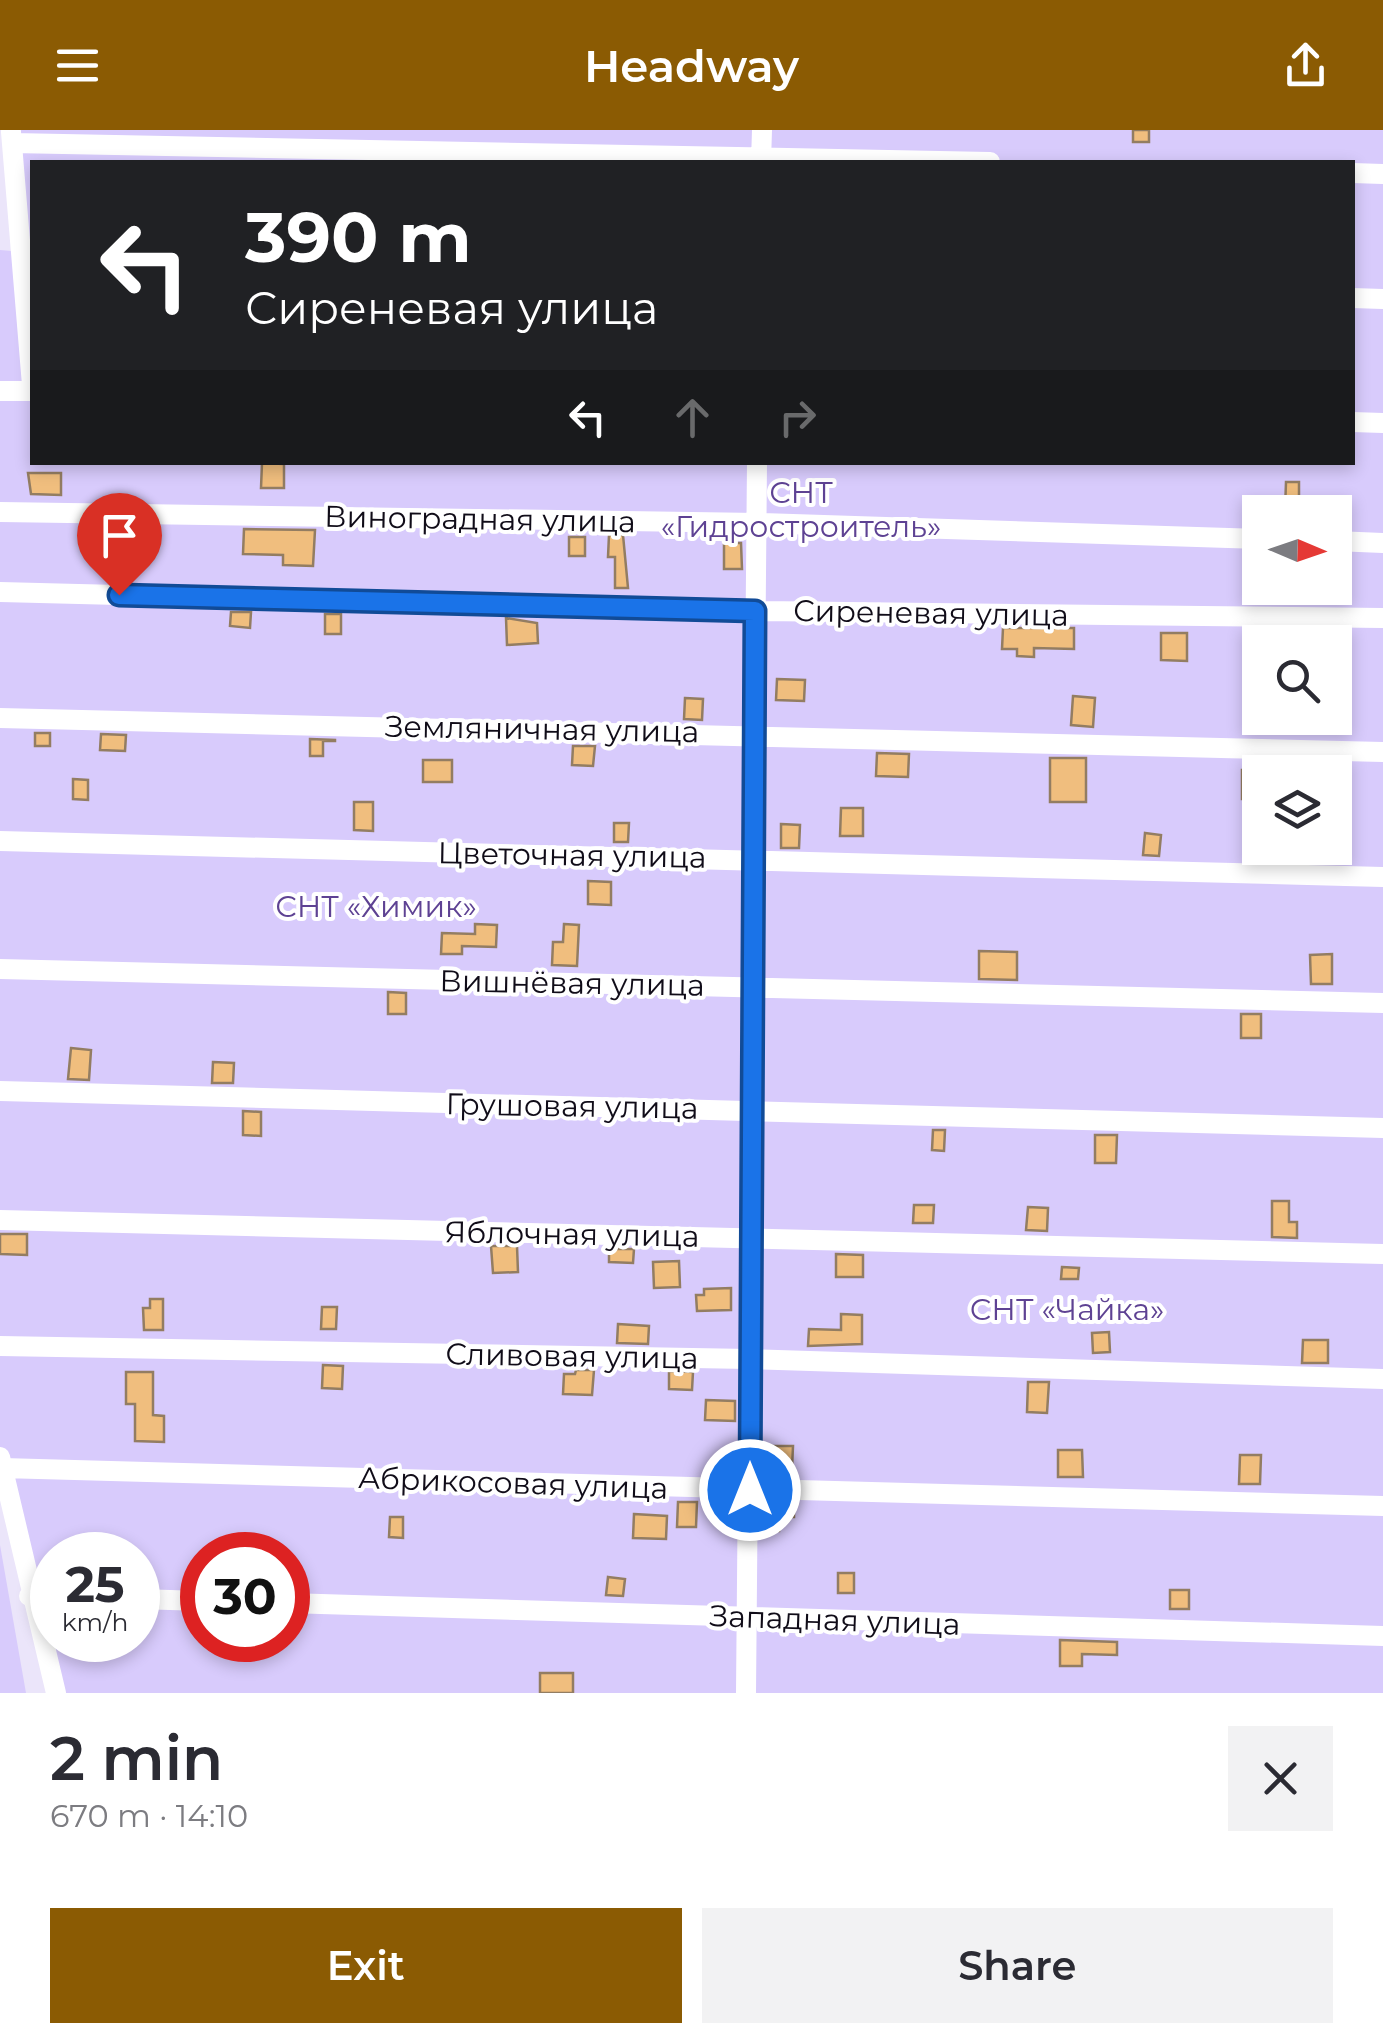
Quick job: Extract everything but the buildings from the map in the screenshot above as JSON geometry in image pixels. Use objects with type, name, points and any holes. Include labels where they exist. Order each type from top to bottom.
[{"type":"street","points":[[762,130],[762,159]]},
{"type":"street","points":[[30,320],[28,252],[11,137],[838,160]]},
{"type":"street","points":[[1355,173],[1383,174]]},
{"type":"street","points":[[0,251],[28,252]]},
{"type":"street","points":[[1355,298],[1383,298]]},
{"type":"street","points":[[0,391],[30,388]]},
{"type":"street","points":[[1355,422],[1383,423]]},
{"type":"street","points":[[746,1693],[756,465]]},
{"type":"street","name":"Виноградная улица","points":[[0,512],[758,523],[1242,538]]},
{"type":"street","points":[[1352,541],[1383,542]]},
{"type":"street","name":"Сиреневая улица","points":[[0,592],[755,611],[1383,618]]},
{"type":"street","name":"Земляничная улица","points":[[0,718],[754,733],[1383,752]]},
{"type":"street","name":"Цветочная улица","points":[[0,841],[1383,877]]},
{"type":"street","name":"Вишнёвая улица","points":[[0,969],[1383,1003]]},
{"type":"street","name":"Грушовая улица","points":[[0,1092],[1383,1128]]},
{"type":"street","name":"Яблочная улица","points":[[0,1220],[1383,1254]]},
{"type":"street","name":"Сливовая улица","points":[[0,1346],[749,1359],[1383,1379]]},
{"type":"street","points":[[1,1462],[29,1596],[56,1693]]},
{"type":"street","name":"Абрикосовая улица","points":[[1,1462],[750,1490],[1383,1506]]},
{"type":"street","name":"Западная улица","points":[[310,1605],[1383,1636]]},
{"type":"green space","points":[[11,130],[1383,130],[1383,1693],[50,1693],[43,1662],[160,1662],[160,1532],[30,1532],[30,1598],[0,1456],[0,250],[23,252]]},
{"type":"green space","points":[[0,1545],[26,1693],[0,1693]]},
{"type":"route","points":[[119,595],[755,611],[750,1490]]},
{"type":"park label","name":"СНТ «Гидростроитель»","points":[[801,509]]},
{"type":"park label","name":"СНТ «Химик»","points":[[376,906]]},
{"type":"park label","name":"СНТ «Чайка»","points":[[1067,1309]]}]
